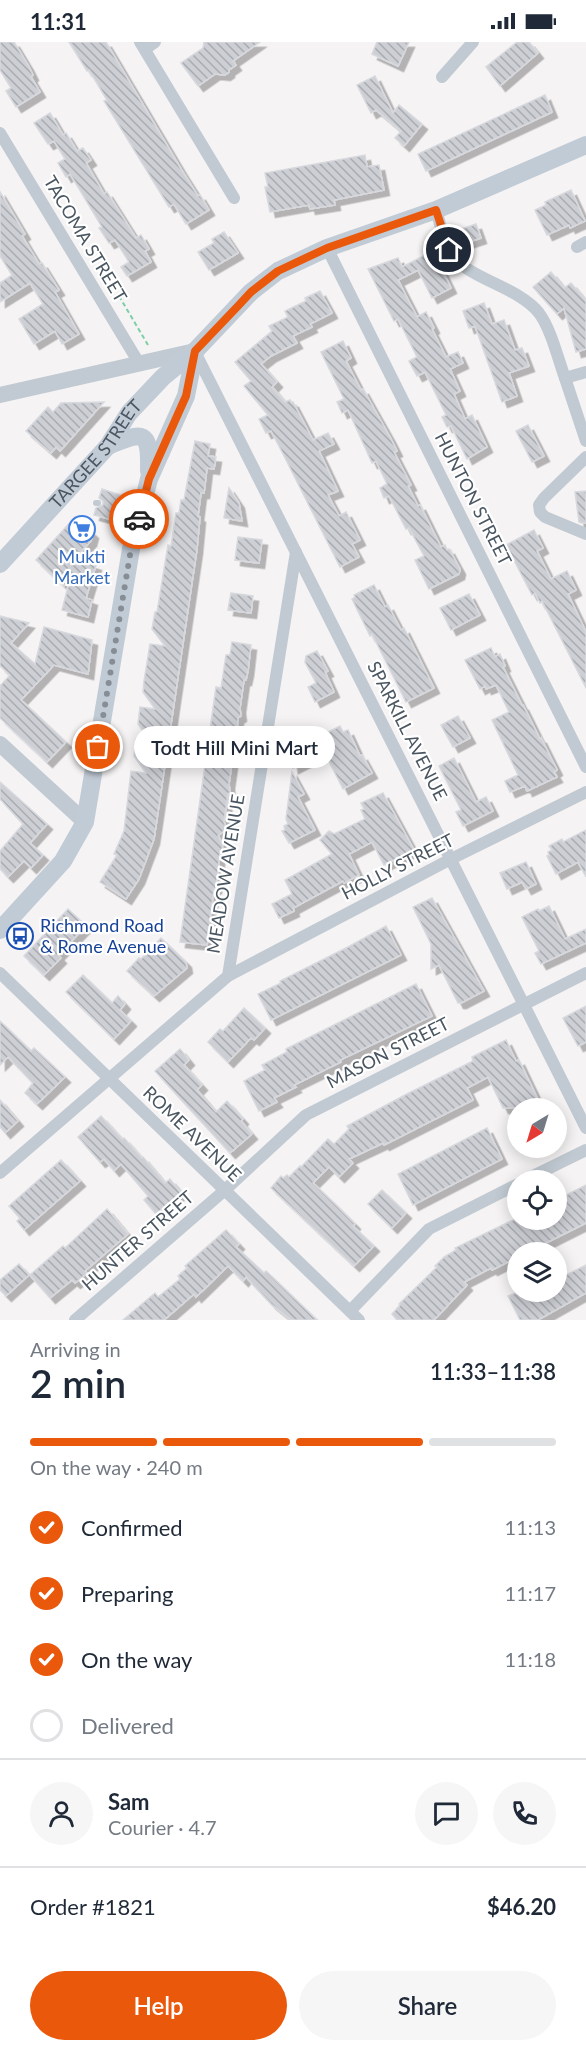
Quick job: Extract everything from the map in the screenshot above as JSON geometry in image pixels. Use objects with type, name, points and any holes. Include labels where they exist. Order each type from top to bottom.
[{"type":"main road","name":"TARGEE STREET","points":[[0,564],[108,446],[136,406],[163,377],[195,351],[251,292],[278,271],[327,248],[436,210],[586,145]]},
{"type":"main road","points":[[0,930],[63,861],[85,822],[131,549],[149,479],[186,396],[195,351]]},
{"type":"main road","points":[[108,446],[129,437],[138,436],[145,439],[148,444],[149,479]]},
{"type":"street","points":[[442,77],[473,42]]},
{"type":"street","points":[[147,44],[234,198]]},
{"type":"street","name":"TACOMA STREET","points":[[0,133],[139,363]]},
{"type":"street","points":[[436,210],[449,250],[455,259],[466,268],[518,294],[540,314],[586,441]]},
{"type":"street","name":"HUNTON STREET","points":[[327,248],[586,767]]},
{"type":"street","points":[[0,395],[195,351]]},
{"type":"street","name":"SPARKILL AVENUE","points":[[195,351],[586,1128]]},
{"type":"street","points":[[565,378],[586,372]]},
{"type":"street","points":[[586,457],[539,505],[540,512],[545,517],[586,534]]},
{"type":"street","name":"MEADOW AVENUE","points":[[0,1173],[228,976],[296,552]]},
{"type":"street","points":[[0,744],[85,822]]},
{"type":"street","name":"HOLLY STREET","points":[[228,976],[586,792]]},
{"type":"street","name":"ROME AVENUE","points":[[0,973],[355,1316]]},
{"type":"street","name":"MASON STREET","points":[[225,1190],[306,1115],[586,973]]},
{"type":"street","points":[[545,1170],[586,1150]]},
{"type":"street","name":"HUNTER STREET","points":[[75,1320],[225,1190]]},
{"type":"street","points":[[355,1316],[429,1229],[507,1190]]},
{"type":"path","points":[[119,296],[149,346]]},
{"type":"building","points":[[0,42],[14,42],[28,65],[33,75],[31,77],[40,92],[16,107],[6,91],[11,88],[0,70]]},
{"type":"building","points":[[69,42],[106,42],[181,169],[209,210],[186,224],[174,204],[169,207],[104,101],[107,100],[89,70],[87,71]]},
{"type":"building","points":[[204,42],[260,42],[233,61],[236,65],[225,75],[215,74],[198,86],[181,63],[203,48]]},
{"type":"building","points":[[377,42],[409,42],[398,66],[372,54]]},
{"type":"building","points":[[517,42],[529,42],[538,53],[500,86],[486,67]]},
{"type":"building","points":[[375,76],[393,113],[399,105],[422,124],[404,146],[395,138],[401,131],[376,110],[371,113],[357,85]]},
{"type":"building","points":[[545,95],[552,112],[426,171],[418,154]]},
{"type":"building","points":[[50,113],[63,135],[66,133],[77,151],[83,148],[91,160],[86,163],[104,194],[107,192],[136,238],[141,235],[149,249],[145,251],[151,262],[127,276],[121,267],[129,262],[115,240],[109,243],[70,174],[66,177],[58,163],[65,159],[54,141],[48,144],[34,123]]},
{"type":"building","points":[[365,155],[367,167],[379,165],[384,190],[334,200],[335,205],[310,209],[309,205],[270,212],[265,173]]},
{"type":"building","points":[[571,190],[585,221],[547,235],[535,210],[546,205],[545,202]]},
{"type":"building","points":[[0,192],[25,234],[22,236],[39,264],[42,263],[59,290],[55,292],[79,334],[62,344],[55,331],[34,344],[19,319],[43,304],[30,283],[0,302],[0,283],[12,275],[0,256]]},
{"type":"building","points":[[476,224],[481,238],[460,245],[455,231]]},
{"type":"building","points":[[224,232],[238,253],[209,270],[198,252],[214,243],[212,239]]},
{"type":"building","points":[[433,251],[451,288],[432,298],[418,270],[398,280],[417,317],[426,312],[446,357],[458,352],[463,363],[450,369],[460,391],[454,394],[465,419],[472,415],[487,447],[467,459],[451,426],[447,427],[442,417],[446,415],[425,372],[417,376],[409,361],[417,357],[398,319],[394,321],[368,269],[398,258],[402,267]]},
{"type":"building","points":[[551,272],[564,288],[571,283],[586,301],[586,349],[576,352],[564,308],[557,314],[533,287]]},
{"type":"building","points":[[320,291],[332,313],[310,324],[312,327],[293,336],[297,343],[271,356],[261,364],[277,382],[272,387],[285,402],[290,400],[293,402],[313,440],[328,433],[334,444],[319,451],[338,491],[328,495],[339,516],[346,512],[360,540],[352,544],[359,557],[340,567],[271,431],[266,433],[259,419],[268,415],[244,386],[251,381],[235,362],[272,331],[269,326],[288,317],[285,311]]},
{"type":"building","points":[[484,303],[492,324],[504,320],[515,350],[522,348],[529,366],[509,373],[517,396],[502,402],[475,326],[469,328],[463,311]]},
{"type":"building","points":[[343,341],[351,358],[346,361],[397,451],[394,452],[411,485],[408,486],[418,506],[420,505],[441,547],[445,545],[447,550],[449,549],[460,569],[459,574],[429,589],[415,560],[424,556],[409,528],[406,529],[389,496],[384,498],[380,488],[387,484],[376,461],[372,463],[348,410],[342,413],[337,402],[344,399],[321,352]]},
{"type":"building","points":[[104,402],[60,451],[56,447],[51,453],[26,431],[48,407],[53,412],[61,403]]},
{"type":"building","points":[[528,425],[544,456],[532,462],[516,431]]},
{"type":"building","points":[[195,441],[210,444],[208,456],[216,457],[214,469],[207,468],[204,493],[201,493],[197,549],[154,839],[139,879],[126,899],[100,882],[117,855],[114,854],[124,831],[131,771],[146,773],[134,756],[136,739],[150,741],[138,724],[140,707],[155,709],[143,692],[144,681],[150,644],[165,646],[152,629],[168,545],[171,546],[176,513],[179,513],[181,500],[184,500]]},
{"type":"building","points":[[229,488],[239,503],[242,521],[224,518]]},
{"type":"building","points":[[102,489],[120,495],[118,504],[111,507],[111,511],[115,514],[113,520],[94,515],[96,508],[103,505],[103,501],[99,498]]},
{"type":"building","points":[[586,491],[586,523],[582,523],[579,522],[575,492]]},
{"type":"building","points":[[75,517],[93,533],[91,541],[74,559],[96,565],[86,598],[92,600],[88,617],[62,610],[70,579],[64,586],[36,560]]},
{"type":"building","points":[[534,530],[543,548],[537,551],[551,579],[567,571],[576,590],[568,594],[586,632],[586,688],[542,601],[540,603],[535,593],[532,595],[506,545]]},
{"type":"building","points":[[238,537],[262,540],[259,563],[235,560]]},
{"type":"building","points":[[374,585],[385,607],[388,605],[401,630],[404,628],[434,688],[406,702],[352,599],[354,595]]},
{"type":"building","points":[[231,593],[253,596],[251,613],[228,610]]},
{"type":"building","points":[[469,594],[480,615],[451,630],[440,608]]},
{"type":"building","points":[[0,616],[29,623],[11,643],[35,664],[44,627],[92,640],[88,674],[54,665],[21,700],[66,742],[47,762],[0,718],[0,686],[10,675],[0,666]]},
{"type":"building","points":[[232,642],[251,645],[240,708],[241,716],[238,718],[235,754],[229,784],[230,792],[224,822],[225,830],[218,836],[223,844],[214,889],[210,919],[212,921],[207,945],[180,942],[216,687],[221,688],[226,655],[230,655]]},
{"type":"building","points":[[491,648],[495,657],[500,654],[505,666],[503,667],[557,770],[554,772],[557,777],[527,791],[525,786],[510,792],[505,781],[518,775],[492,720],[509,712],[496,685],[480,689],[465,660]]},
{"type":"building","points":[[317,651],[328,671],[325,672],[334,692],[315,702],[308,687],[316,683],[305,662],[306,656]]},
{"type":"building","points":[[458,716],[470,738],[453,747],[441,725]]},
{"type":"building","points":[[340,726],[343,732],[348,730],[360,756],[362,755],[372,773],[343,789],[320,744],[331,738],[328,732]]},
{"type":"building","points":[[306,748],[311,759],[293,768],[291,755]]},
{"type":"building","points":[[454,758],[476,802],[486,797],[493,811],[463,826],[456,812],[461,810],[439,766]]},
{"type":"building","points":[[292,772],[304,794],[298,797],[315,830],[289,843],[282,831],[288,824],[286,819]]},
{"type":"building","points":[[0,782],[47,824],[30,843],[43,855],[31,868],[24,861],[8,877],[0,869],[0,851],[23,824],[0,799]]},
{"type":"building","points":[[383,793],[414,850],[384,865],[372,842],[349,854],[359,875],[344,883],[343,881],[279,918],[272,904],[292,894],[285,880],[332,854],[320,840],[329,831],[334,834],[365,819],[361,803]]},
{"type":"building","points":[[586,830],[586,877],[578,862],[556,874],[547,856],[552,850],[549,846],[562,839],[563,842]]},
{"type":"building","points":[[526,862],[536,884],[526,889],[522,882],[507,889],[500,873]]},
{"type":"building","points":[[432,898],[484,991],[461,1003],[458,1003],[439,965],[431,969],[431,944],[413,907]]},
{"type":"building","points":[[549,906],[565,939],[586,929],[586,943],[541,964],[535,953],[539,951],[522,917]]},
{"type":"building","points":[[68,909],[86,926],[58,955],[61,958],[44,975],[24,956]]},
{"type":"building","points":[[386,926],[401,955],[271,1020],[258,994]]},
{"type":"building","points":[[161,938],[186,962],[187,968],[154,996],[127,971]]},
{"type":"building","points":[[83,975],[112,1003],[118,996],[125,1004],[120,1010],[131,1021],[114,1039],[66,992]]},
{"type":"building","points":[[416,984],[432,1016],[294,1085],[296,1087],[274,1098],[277,1102],[259,1111],[244,1081],[265,1070],[262,1065],[287,1052],[286,1049]]},
{"type":"building","points":[[586,1006],[586,1042],[578,1046],[563,1018]]},
{"type":"building","points":[[244,1008],[265,1028],[254,1040],[251,1038],[228,1062],[208,1042],[220,1029],[223,1031]]},
{"type":"building","points":[[0,1021],[31,1051],[34,1048],[65,1077],[37,1104],[25,1093],[33,1083],[8,1057],[0,1065]]},
{"type":"building","points":[[506,1040],[516,1061],[519,1060],[537,1098],[507,1098],[507,1108],[503,1108],[488,1077],[467,1088],[473,1100],[384,1145],[383,1143],[349,1159],[353,1163],[339,1177],[329,1167],[313,1183],[374,1246],[354,1266],[271,1188],[281,1176],[289,1177],[301,1167],[328,1139],[334,1144],[349,1129],[347,1126],[473,1061],[472,1057]]},
{"type":"building","points":[[180,1049],[189,1060],[184,1065],[202,1085],[197,1090],[216,1112],[227,1101],[243,1119],[241,1121],[252,1134],[230,1153],[155,1071]]},
{"type":"building","points":[[0,1100],[18,1121],[5,1133],[0,1127]]},
{"type":"building","points":[[101,1116],[143,1157],[165,1183],[170,1179],[181,1193],[156,1214],[144,1200],[148,1196],[121,1164],[114,1171],[104,1159],[100,1162],[78,1137]]},
{"type":"building","points":[[487,1128],[502,1159],[413,1205],[398,1174]]},
{"type":"building","points":[[61,1160],[80,1181],[24,1230],[17,1221],[20,1218],[9,1206]]},
{"type":"building","points":[[586,1185],[586,1223],[548,1242],[507,1242],[507,1262],[464,1282],[467,1285],[434,1320],[397,1320],[392,1314],[444,1257],[456,1250],[455,1248],[507,1223],[507,1230],[567,1230],[567,1194]]},
{"type":"building","points":[[382,1190],[406,1213],[392,1228],[368,1204]]},
{"type":"building","points":[[107,1209],[128,1234],[85,1271],[87,1273],[75,1283],[72,1280],[50,1298],[30,1275],[63,1246],[65,1248]]},
{"type":"building","points":[[226,1230],[239,1244],[236,1247],[264,1273],[266,1271],[317,1320],[291,1320],[271,1304],[246,1277],[243,1281],[228,1266],[196,1297],[194,1294],[164,1320],[123,1320],[155,1293],[158,1297],[180,1279],[178,1276],[187,1268],[185,1266]]},
{"type":"building","points":[[19,1264],[29,1275],[6,1296],[0,1290],[0,1280]]},
{"type":"building","points":[[586,1265],[586,1293],[538,1320],[520,1320],[511,1302],[567,1302],[567,1274]]},
{"type":"way so far","points":[[98,747],[131,549],[139,519]]},
{"type":"place","name":"Mukti Market","points":[[82,529]]},
{"type":"place","name":"Todt Hill Mini Mart","points":[[98,747]]},
{"type":"place","name":"Richmond Road & Rome Avenue","points":[[20,936]]},
{"type":"route","points":[[139,519],[149,479],[186,396],[195,351],[251,292],[278,271],[327,248],[436,210],[449,250]]}]
